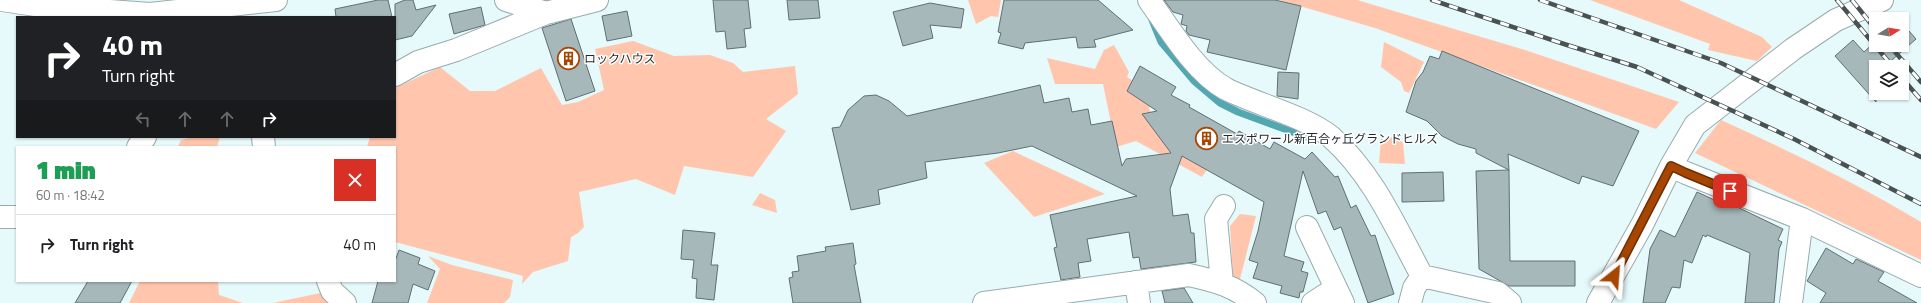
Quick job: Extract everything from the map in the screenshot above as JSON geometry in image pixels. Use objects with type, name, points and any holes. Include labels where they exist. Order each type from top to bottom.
[{"type":"street","points":[[2,0],[42,6],[149,10],[276,0]]},
{"type":"street","points":[[506,0],[546,13]]},
{"type":"street","points":[[396,74],[418,62],[456,50],[546,13],[597,0]]},
{"type":"street","points":[[1149,0],[1167,27],[1198,66],[1224,88],[1310,124],[1329,136],[1344,150],[1379,196],[1422,276],[1498,294],[1510,303]]},
{"type":"street","points":[[1598,303],[1642,225],[1671,166],[1695,125],[1758,76],[1836,20],[1882,0]]},
{"type":"street","points":[[1671,166],[1802,219],[1921,276]]},
{"type":"street","points":[[1222,283],[1216,219],[1224,206]]},
{"type":"street","points":[[0,218],[16,217]]},
{"type":"street","points":[[1791,303],[1802,219]]},
{"type":"street","points":[[1307,227],[1340,296],[1313,303]]},
{"type":"street","points":[[984,303],[1137,293],[1190,275],[1222,283],[1240,291],[1255,303]]},
{"type":"street","points":[[1410,303],[1414,288],[1422,276]]},
{"type":"street","points":[[328,282],[332,291],[345,303]]},
{"type":"shaded area","points":[[968,0],[1001,0],[998,17],[991,16],[976,24]]},
{"type":"shaded area","points":[[1279,0],[1357,0],[1525,50],[1679,102],[1656,129],[1375,28]]},
{"type":"shaded area","points":[[1590,0],[1679,0],[1762,37],[1772,47],[1757,61],[1708,50],[1710,44]]},
{"type":"shaded area","points":[[633,41],[674,56],[710,55],[733,63],[743,72],[795,66],[798,94],[766,119],[786,131],[753,177],[684,166],[675,195],[636,179],[579,192],[584,227],[571,237],[568,261],[533,272],[522,284],[523,276],[396,242],[396,146],[367,146],[370,138],[396,138],[396,88],[440,67],[470,91],[495,91],[541,68],[562,105],[578,102],[604,90],[595,49]]},
{"type":"shaded area","points":[[1384,42],[1424,62],[1409,93],[1404,91],[1401,82],[1381,67]]},
{"type":"shaded area","points":[[1114,45],[1129,72],[1127,77],[1155,95],[1149,109],[1177,148],[1210,165],[1202,177],[1136,141],[1116,147],[1103,84],[1055,84],[1047,58],[1095,69],[1104,50]]},
{"type":"shaded area","points":[[1721,120],[1848,181],[1921,222],[1921,260],[1695,153]]},
{"type":"shaded area","points":[[1396,137],[1403,143],[1405,164],[1379,163],[1381,139]]},
{"type":"shaded area","points":[[190,138],[220,138],[217,146],[178,146],[181,140]]},
{"type":"shaded area","points":[[1013,151],[1105,194],[1034,217],[984,163]]},
{"type":"shaded area","points":[[760,193],[775,200],[777,213],[752,205]]},
{"type":"shaded area","points":[[1240,214],[1256,216],[1240,279],[1233,277],[1230,226]]},
{"type":"shaded area","points":[[428,256],[452,265],[513,280],[510,297],[504,303],[427,303],[440,269]]},
{"type":"shaded area","points":[[140,282],[218,282],[219,295],[243,303],[129,303]]},
{"type":"shaded area","points":[[325,292],[335,303],[273,303]]},
{"type":"building","points":[[378,0],[388,0],[392,16],[336,16],[335,9]]},
{"type":"building","points":[[405,0],[413,0],[416,10],[436,5],[412,36],[396,40],[395,4]]},
{"type":"building","points":[[713,0],[748,0],[751,28],[744,29],[746,47],[727,49],[725,31],[716,32]]},
{"type":"building","points":[[787,0],[818,0],[820,18],[789,20]]},
{"type":"building","points":[[1004,0],[1098,0],[1133,30],[1094,40],[1096,47],[1078,48],[1076,37],[1025,43],[1023,49],[998,43],[1001,33],[998,32]]},
{"type":"building","points":[[1164,0],[1275,0],[1301,6],[1286,70],[1207,52],[1210,40],[1189,35],[1186,31],[1187,26],[1181,24],[1183,15],[1173,12]]},
{"type":"building","points":[[930,3],[964,9],[961,28],[930,25],[933,38],[903,46],[893,12]]},
{"type":"building","points":[[481,7],[485,25],[454,34],[449,14]]},
{"type":"building","points":[[627,11],[632,36],[607,41],[602,16]]},
{"type":"building","name":"ロックハウス","points":[[571,19],[595,91],[566,101],[542,28]]},
{"type":"building","points":[[1909,31],[1916,39],[1909,45]]},
{"type":"building","points":[[1853,40],[1864,52],[1869,47],[1869,52],[1901,52],[1892,60],[1869,60],[1869,94],[1835,56]]},
{"type":"building","points":[[1442,51],[1639,131],[1613,186],[1582,176],[1579,184],[1508,154],[1509,170],[1476,153],[1476,149],[1458,144],[1442,136],[1427,121],[1406,112],[1416,81],[1423,72],[1430,56],[1439,59]]},
{"type":"building","points":[[1140,66],[1176,87],[1171,95],[1237,134],[1239,131],[1270,149],[1274,142],[1305,159],[1312,152],[1335,177],[1338,176],[1351,208],[1356,205],[1371,236],[1375,235],[1394,294],[1368,303],[1341,227],[1334,230],[1326,211],[1318,214],[1303,171],[1284,256],[1304,262],[1301,271],[1308,273],[1303,292],[1300,292],[1299,298],[1280,293],[1282,286],[1253,278],[1258,263],[1249,260],[1258,231],[1264,202],[1182,156],[1170,189],[1173,216],[1188,214],[1191,233],[1194,233],[1196,262],[1141,269],[1139,257],[1133,258],[1129,232],[1087,239],[1091,261],[1078,263],[1080,277],[1061,280],[1054,248],[1057,247],[1050,215],[1137,196],[1032,146],[998,153],[925,162],[927,178],[878,190],[880,204],[851,210],[832,128],[840,127],[848,110],[864,96],[876,95],[889,101],[907,116],[1040,85],[1044,103],[1069,98],[1072,112],[1088,109],[1091,125],[1112,121],[1122,166],[1126,159],[1171,153],[1142,114],[1157,111],[1127,91]]},
{"type":"building","points":[[1278,72],[1299,73],[1298,99],[1277,96]]},
{"type":"building","points":[[1509,170],[1510,261],[1575,261],[1575,286],[1509,286],[1479,269],[1476,171]]},
{"type":"building","points":[[1443,172],[1444,201],[1402,202],[1402,173]]},
{"type":"building","points":[[1697,192],[1732,208],[1733,205],[1783,229],[1778,240],[1782,242],[1779,249],[1774,303],[1745,303],[1750,253],[1707,235],[1706,237],[1703,235],[1692,263],[1684,260],[1680,288],[1672,287],[1665,303],[1643,303],[1650,249],[1660,230],[1675,237]]},
{"type":"building","points":[[683,230],[715,233],[711,265],[718,265],[714,300],[696,298],[697,279],[692,278],[694,260],[681,259]]},
{"type":"building","points":[[853,243],[856,264],[854,265],[861,303],[793,303],[789,278],[793,277],[792,272],[799,271],[797,256],[826,251],[825,247]]},
{"type":"building","points":[[1826,248],[1853,264],[1856,259],[1884,272],[1878,281],[1917,303],[1820,303],[1826,293],[1807,281]]},
{"type":"building","points":[[399,250],[420,258],[418,264],[435,271],[428,290],[413,284],[408,303],[372,303],[378,282],[396,282],[396,258]]},
{"type":"building","points":[[87,282],[131,282],[120,303],[75,303]]},
{"type":"building","points":[[1184,288],[1193,303],[1165,303],[1162,291]]},
{"type":"waterway","points":[[1152,20],[1161,42],[1194,81],[1220,103],[1238,112],[1306,137]]},
{"type":"railway","points":[[1432,0],[1637,67],[1794,139],[1921,204]]},
{"type":"railway","points":[[1540,0],[1721,63],[1921,157]]},
{"type":"railway","points":[[1837,0],[1887,60]]},
{"type":"railway","points":[[1852,0],[1869,21]]},
{"type":"railway","points":[[1895,52],[1921,82]]},
{"type":"railway","points":[[1909,86],[1921,100]]},
{"type":"place","name":"ロックハウス","points":[[568,59]]},
{"type":"place","name":"エスポワール新百合ヶ丘グランドヒルズ","points":[[1207,139]]},
{"type":"route","points":[[1614,276],[1642,225],[1671,166],[1730,191]]}]
